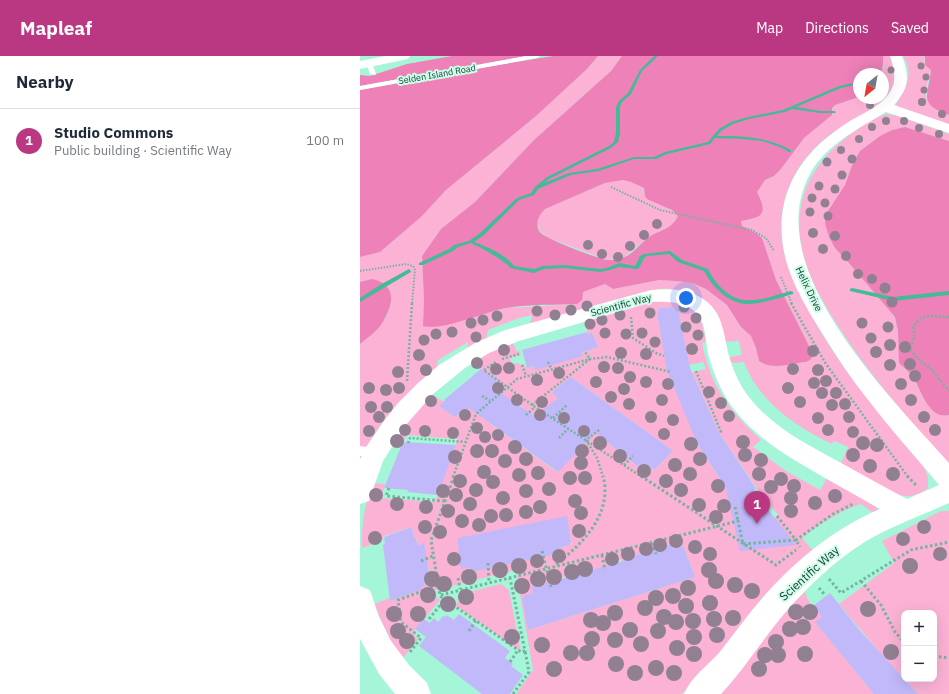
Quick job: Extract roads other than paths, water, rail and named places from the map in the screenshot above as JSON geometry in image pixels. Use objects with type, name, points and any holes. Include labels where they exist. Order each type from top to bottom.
[{"type":"street","points":[[367,67],[404,56]]},
{"type":"street","name":"Helix Drive","points":[[896,56],[902,71],[901,84],[891,101],[885,107],[838,136],[822,148],[812,160],[800,179],[793,196],[790,234],[796,263],[801,278],[819,312],[844,351],[946,490]]},
{"type":"street","points":[[885,107],[949,129]]},
{"type":"street","name":"Scientific Way","points":[[360,493],[368,468],[368,452],[386,435],[407,407],[437,378],[464,359],[488,346],[529,330],[651,296],[663,295],[683,297],[699,305],[706,312],[711,322],[714,338],[724,369],[737,397],[771,432],[809,458],[906,511]]},
{"type":"street","name":"Scientific Way","points":[[699,694],[711,684],[733,659],[773,605],[792,585],[809,556],[906,511],[946,490]]},
{"type":"street","points":[[360,600],[361,608],[376,641],[395,672],[416,694]]},
{"type":"lane","name":"Selden Island Road","points":[[360,88],[537,56]]},
{"type":"waterway","points":[[536,188],[548,178],[610,147],[616,142],[618,133],[618,107],[621,101],[629,94],[641,71],[656,56]]},
{"type":"waterway","points":[[714,137],[720,130],[732,123],[748,118],[784,111],[840,87],[853,84]]},
{"type":"waterway","points":[[793,108],[820,112],[834,112]]},
{"type":"waterway","points":[[536,188],[570,174],[598,170],[634,158],[655,158],[666,153],[699,146],[709,143],[714,137]]},
{"type":"waterway","points":[[714,137],[753,138],[772,142],[790,151]]},
{"type":"waterway","points":[[471,242],[482,234],[518,199],[533,194],[536,188]]},
{"type":"waterway","points":[[421,264],[451,250],[456,246],[471,242]]},
{"type":"waterway","points":[[471,242],[487,249],[510,264],[512,267],[531,271],[564,266],[600,270],[609,269],[619,265],[637,267],[642,257],[646,255],[670,252],[680,261],[706,270],[717,286],[733,298],[745,302],[755,302],[791,293]]},
{"type":"waterway","points":[[360,300],[409,271]]},
{"type":"waterway","points":[[852,290],[893,299],[949,293]]},
{"type":"place","name":"Studio Commons","points":[[757,524]]}]
